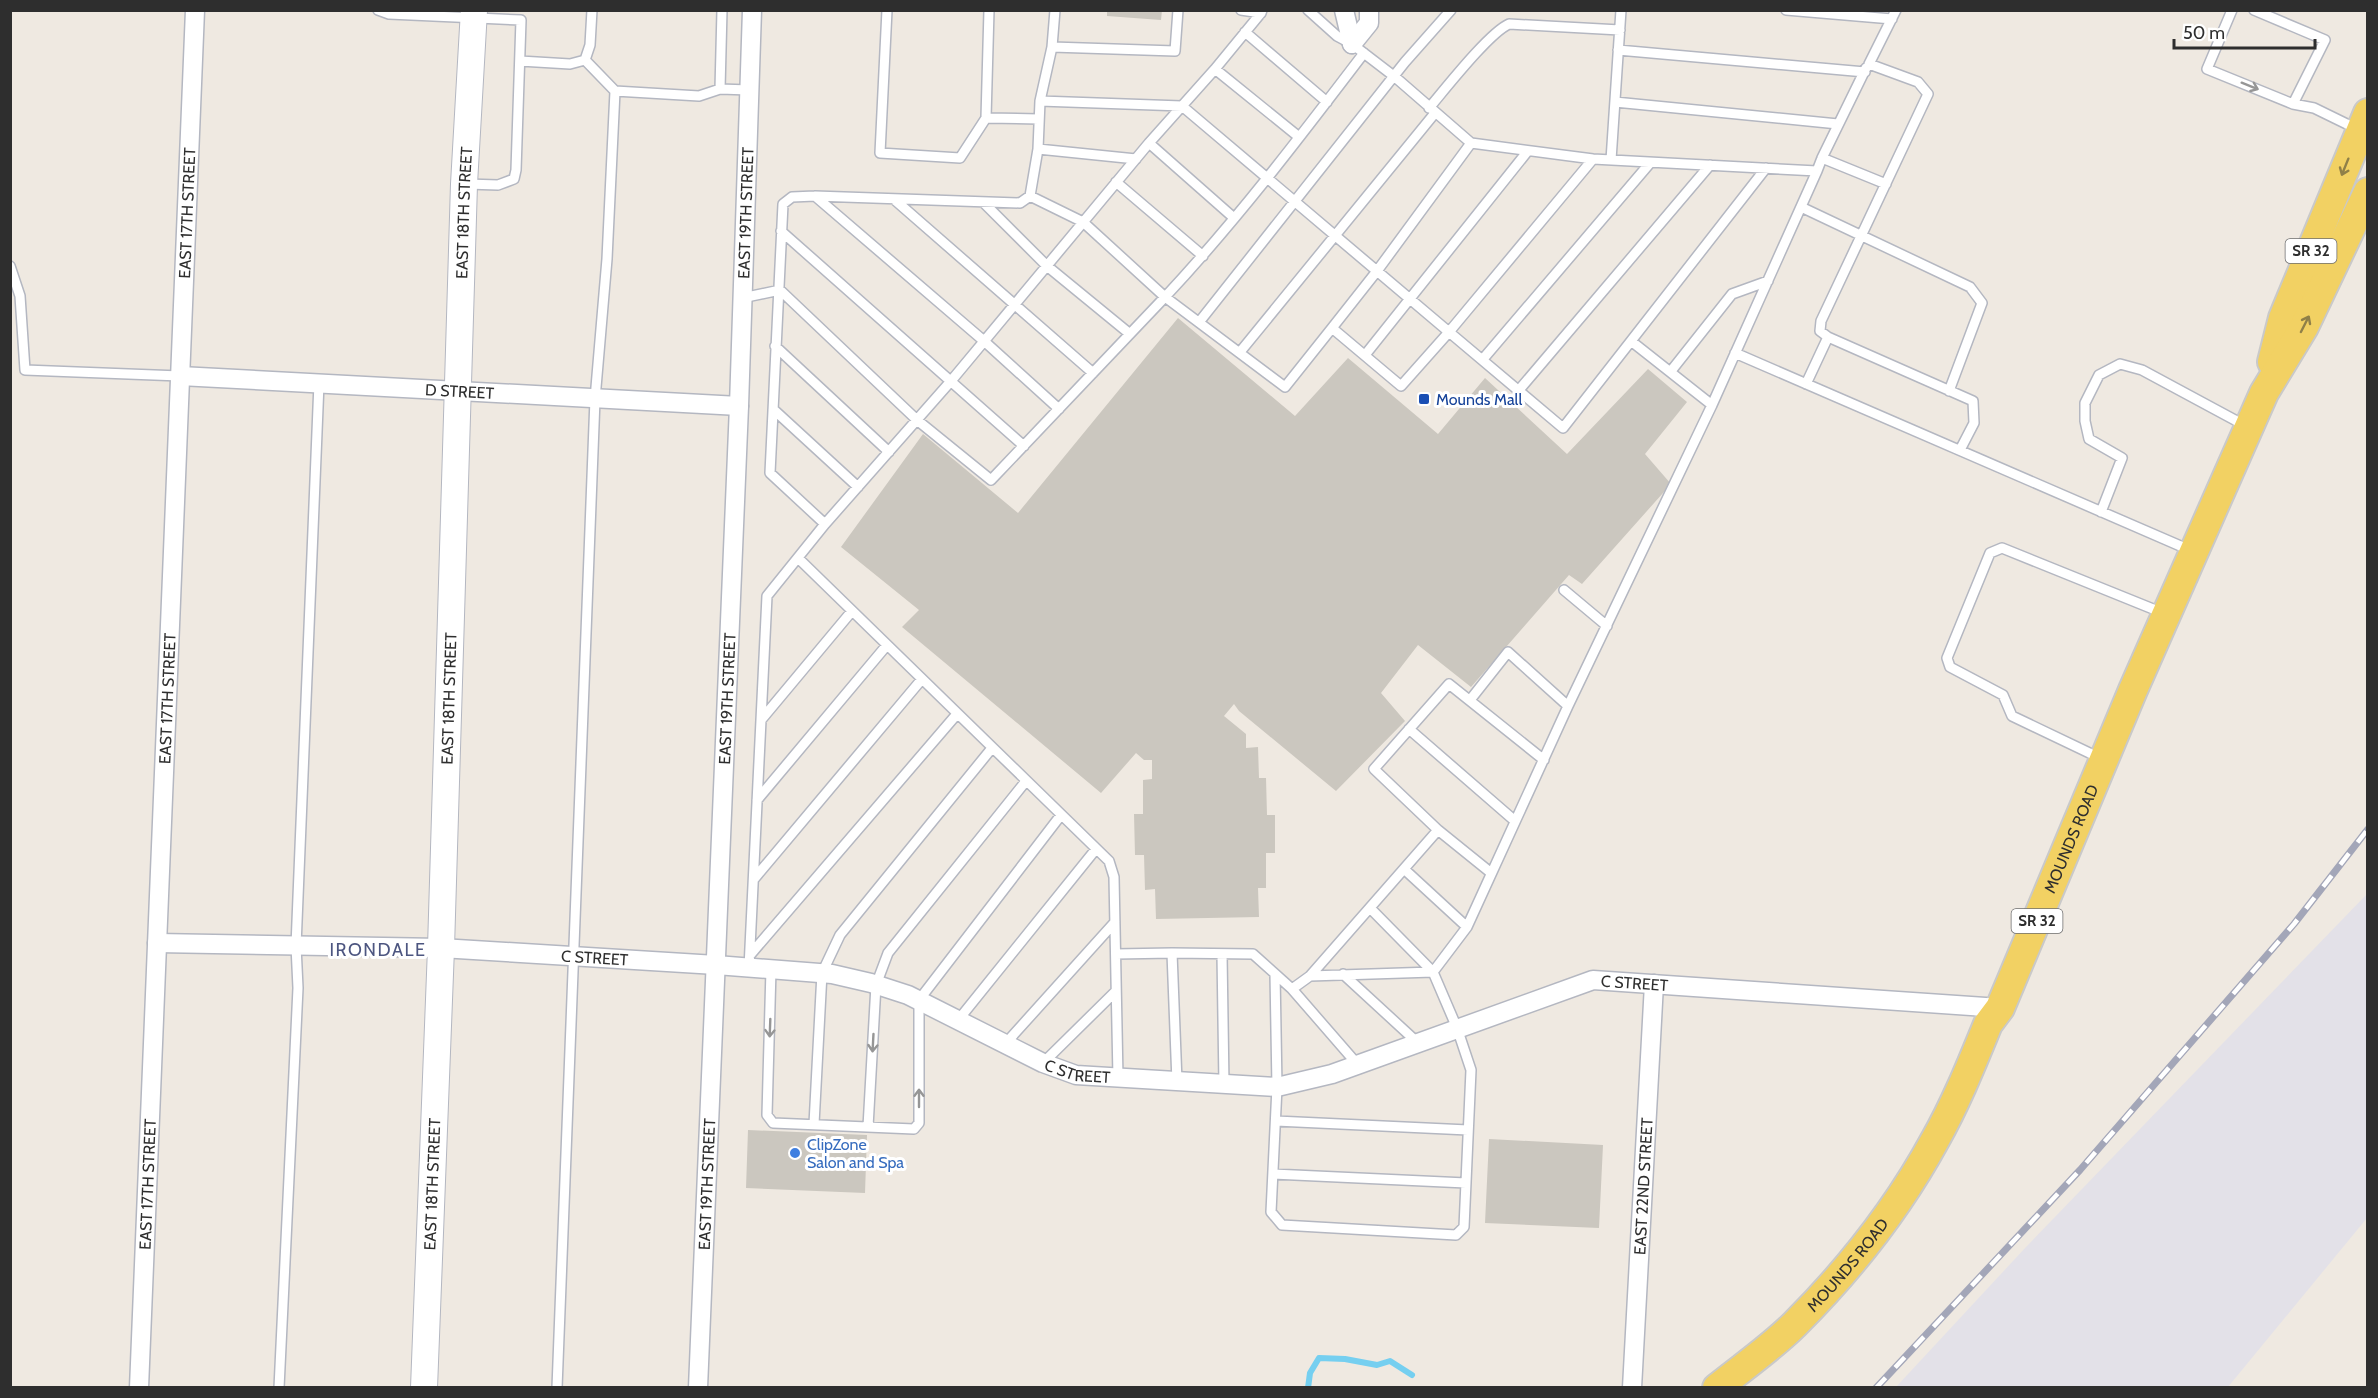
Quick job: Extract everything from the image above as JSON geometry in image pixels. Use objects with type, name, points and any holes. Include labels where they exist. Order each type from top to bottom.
[{"type":"main road","name":"MOUNDS ROAD","points":[[2264,393],[2283,318],[2364,122]]},
{"type":"main road","name":"MOUNDS ROAD","points":[[1717,1388],[1793,1326],[1880,1228],[1936,1140],[1988,1024],[2000,1008],[2104,760],[2264,393],[2304,327],[2367,192]]},
{"type":"street","name":"EAST 17TH STREET","points":[[140,1388],[195,10]]},
{"type":"street","name":"EAST 19TH STREET","points":[[698,1388],[739,406],[752,10]]},
{"type":"street","points":[[1344,10],[1358,49]]},
{"type":"street","points":[[1358,49],[1369,23],[1369,10]]},
{"type":"street","name":"EAST 18TH STREET","points":[[424,1388],[441,948],[464,184],[474,15]]},
{"type":"street","name":"D STREET","points":[[180,376],[739,406]]},
{"type":"street","name":"C STREET","points":[[157,943],[441,948],[716,964],[750,961],[771,969],[822,973],[876,985],[919,1000],[1043,1063],[1076,1075],[1277,1087],[1332,1074],[1593,980],[2000,1008]]},
{"type":"street","name":"EAST 22ND STREET","points":[[1632,1388],[1654,984]]},
{"type":"lane","points":[[378,10],[389,14],[522,15],[514,179],[498,185],[464,184]]},
{"type":"lane","points":[[585,60],[590,45],[592,10]]},
{"type":"lane","points":[[720,89],[722,10]]},
{"type":"lane","points":[[887,10],[880,153],[960,158],[986,118],[989,10]]},
{"type":"lane","points":[[825,524],[770,473],[783,204],[792,197],[815,196],[896,201],[1020,203],[1030,196],[1038,149],[1040,101],[1052,47],[1055,10]]},
{"type":"lane","points":[[1052,47],[1175,51],[1178,10]]},
{"type":"lane","points":[[1240,10],[1262,11]]},
{"type":"lane","points":[[1308,10],[1337,36],[1395,77],[1471,143],[1593,159],[1817,171]]},
{"type":"lane","points":[[1200,321],[1405,62],[1451,10]]},
{"type":"lane","points":[[1611,160],[1621,10]]},
{"type":"lane","points":[[1432,972],[1467,927],[1490,872],[1712,405],[1822,158],[1894,15],[1786,10]]},
{"type":"lane","points":[[2232,10],[2207,69],[2293,104],[2364,122]]},
{"type":"lane","points":[[2254,10],[2325,40],[2293,104]]},
{"type":"lane","points":[[750,961],[767,596],[825,524],[951,381],[1262,11]]},
{"type":"lane","points":[[1240,352],[1486,43],[1502,27],[1509,24],[1620,30]]},
{"type":"lane","points":[[1245,32],[1327,102]]},
{"type":"lane","points":[[780,290],[917,420],[991,480],[1203,256],[1327,102],[1358,49]]},
{"type":"lane","points":[[1618,50],[1867,68],[1918,82],[1928,94],[1821,321],[1820,331],[1828,337],[1973,401],[1974,423],[1960,450]]},
{"type":"lane","points":[[520,61],[570,64],[585,60]]},
{"type":"lane","points":[[585,60],[615,91],[699,96],[720,89],[749,90]]},
{"type":"lane","points":[[1215,69],[1299,137]]},
{"type":"lane","points":[[557,1388],[595,399],[607,259],[615,91]]},
{"type":"lane","points":[[1040,101],[1182,106],[1563,428],[1766,168]]},
{"type":"lane","points":[[1615,102],[1838,124]]},
{"type":"lane","points":[[986,118],[1040,119]]},
{"type":"lane","points":[[1149,143],[1234,218]]},
{"type":"lane","points":[[1030,196],[1083,222],[1165,297],[1200,321],[1285,387],[1377,271],[1471,143]]},
{"type":"lane","points":[[1038,149],[1136,159]]},
{"type":"lane","points":[[1365,356],[1527,152]]},
{"type":"lane","points":[[1822,158],[1886,184]]},
{"type":"lane","points":[[1332,328],[1401,386],[1449,333],[1593,159]]},
{"type":"lane","points":[[1483,359],[1650,163]]},
{"type":"lane","points":[[1519,390],[1710,165]]},
{"type":"lane","points":[[1116,182],[1203,256]]},
{"type":"lane","points":[[815,196],[984,341],[1059,409]]},
{"type":"lane","points":[[896,201],[1093,373]]},
{"type":"lane","points":[[982,202],[1047,266],[1130,334]]},
{"type":"lane","points":[[1801,207],[1970,287],[1982,303],[1949,391]]},
{"type":"lane","points":[[781,231],[1024,446]]},
{"type":"lane","points":[[10,266],[20,296],[25,370],[180,376]]},
{"type":"lane","points":[[1671,371],[1731,294],[1768,281]]},
{"type":"lane","points":[[742,298],[780,290]]},
{"type":"lane","points":[[1806,384],[1828,337]]},
{"type":"lane","points":[[1631,341],[1712,405]]},
{"type":"lane","points":[[775,346],[889,452]]},
{"type":"lane","points":[[1735,353],[2194,552]]},
{"type":"lane","points":[[2101,512],[2122,458],[2089,439],[2085,421],[2085,403],[2099,375],[2121,364],[2142,370],[2249,428]]},
{"type":"lane","points":[[279,1388],[298,988],[296,946],[320,383]]},
{"type":"lane","points":[[773,409],[858,488]]},
{"type":"lane","points":[[2104,760],[2012,716],[2003,695],[1950,667],[1947,658],[1990,553],[2002,548],[2167,614]]},
{"type":"lane","points":[[798,558],[1108,861],[1114,877],[1118,1078]]},
{"type":"lane","points":[[1564,590],[1607,626]]},
{"type":"lane","points":[[761,720],[852,611]]},
{"type":"lane","points":[[757,800],[887,645]]},
{"type":"lane","points":[[1470,700],[1508,652],[1568,706]]},
{"type":"lane","points":[[753,879],[922,679]]},
{"type":"lane","points":[[1490,872],[1438,830],[1374,769],[1449,684],[1544,760]]},
{"type":"lane","points":[[750,961],[957,714]]},
{"type":"lane","points":[[1409,729],[1515,821]]},
{"type":"lane","points":[[814,1124],[822,973],[840,935],[992,748]]},
{"type":"lane","points":[[868,1127],[876,985],[888,953],[1026,781]]},
{"type":"lane","points":[[771,969],[767,1115],[774,1123],[914,1129],[919,1123],[919,1000],[1061,815]]},
{"type":"lane","points":[[1292,989],[1310,976],[1438,830]]},
{"type":"lane","points":[[959,1019],[1096,849]]},
{"type":"lane","points":[[1404,869],[1467,927]]},
{"type":"lane","points":[[1275,974],[1277,1087],[1271,1212],[1282,1225],[1456,1235],[1464,1227],[1471,1070],[1457,1028],[1432,972],[1370,908]]},
{"type":"lane","points":[[1006,1043],[1115,922]]},
{"type":"lane","points":[[1172,953],[1177,1082]]},
{"type":"lane","points":[[1116,954],[1253,954],[1292,989],[1358,1065]]},
{"type":"lane","points":[[1222,954],[1224,1085]]},
{"type":"lane","points":[[1310,976],[1432,972]]},
{"type":"lane","points":[[1343,974],[1418,1042]]},
{"type":"lane","points":[[1043,1063],[1116,991]]},
{"type":"lane","points":[[1275,1121],[1468,1130]]},
{"type":"lane","points":[[1273,1174],[1466,1183]]},
{"type":"shaded area","points":[[2367,894],[2367,1218],[2228,1387],[1896,1387],[2026,1247]]},
{"type":"building","points":[[1107,10],[1162,10],[1161,20],[1107,16]]},
{"type":"building","points":[[1178,318],[1295,416],[1348,358],[1438,434],[1485,378],[1567,454],[1648,369],[1687,402],[1645,454],[1671,484],[1582,584],[1569,575],[1471,687],[1418,645],[1381,693],[1405,721],[1336,791],[1239,711],[1234,704],[1224,716],[1246,734],[1246,748],[1258,747],[1259,778],[1266,778],[1267,815],[1275,815],[1275,853],[1266,853],[1266,888],[1258,888],[1259,917],[1156,919],[1155,889],[1145,890],[1144,855],[1135,855],[1134,814],[1143,814],[1143,780],[1152,779],[1152,760],[1144,760],[1136,753],[1101,793],[902,627],[919,610],[841,547],[923,434],[1018,513]]},
{"type":"building","points":[[748,1130],[867,1135],[865,1193],[746,1188]]},
{"type":"building","points":[[1489,1139],[1603,1145],[1599,1228],[1485,1223]]},
{"type":"waterway","points":[[1308,1388],[1310,1373],[1319,1358],[1345,1359],[1377,1365],[1390,1361],[1412,1375]]},
{"type":"railway","points":[[1876,1388],[2080,1170],[2294,924],[2368,829]]},
{"type":"place","name":"Mounds Mall","points":[[1424,399]]},
{"type":"place","name":"ClipZone Salon and Spa","points":[[795,1153]]},
{"type":"district","name":"IRONDALE","points":[[378,950]]}]
